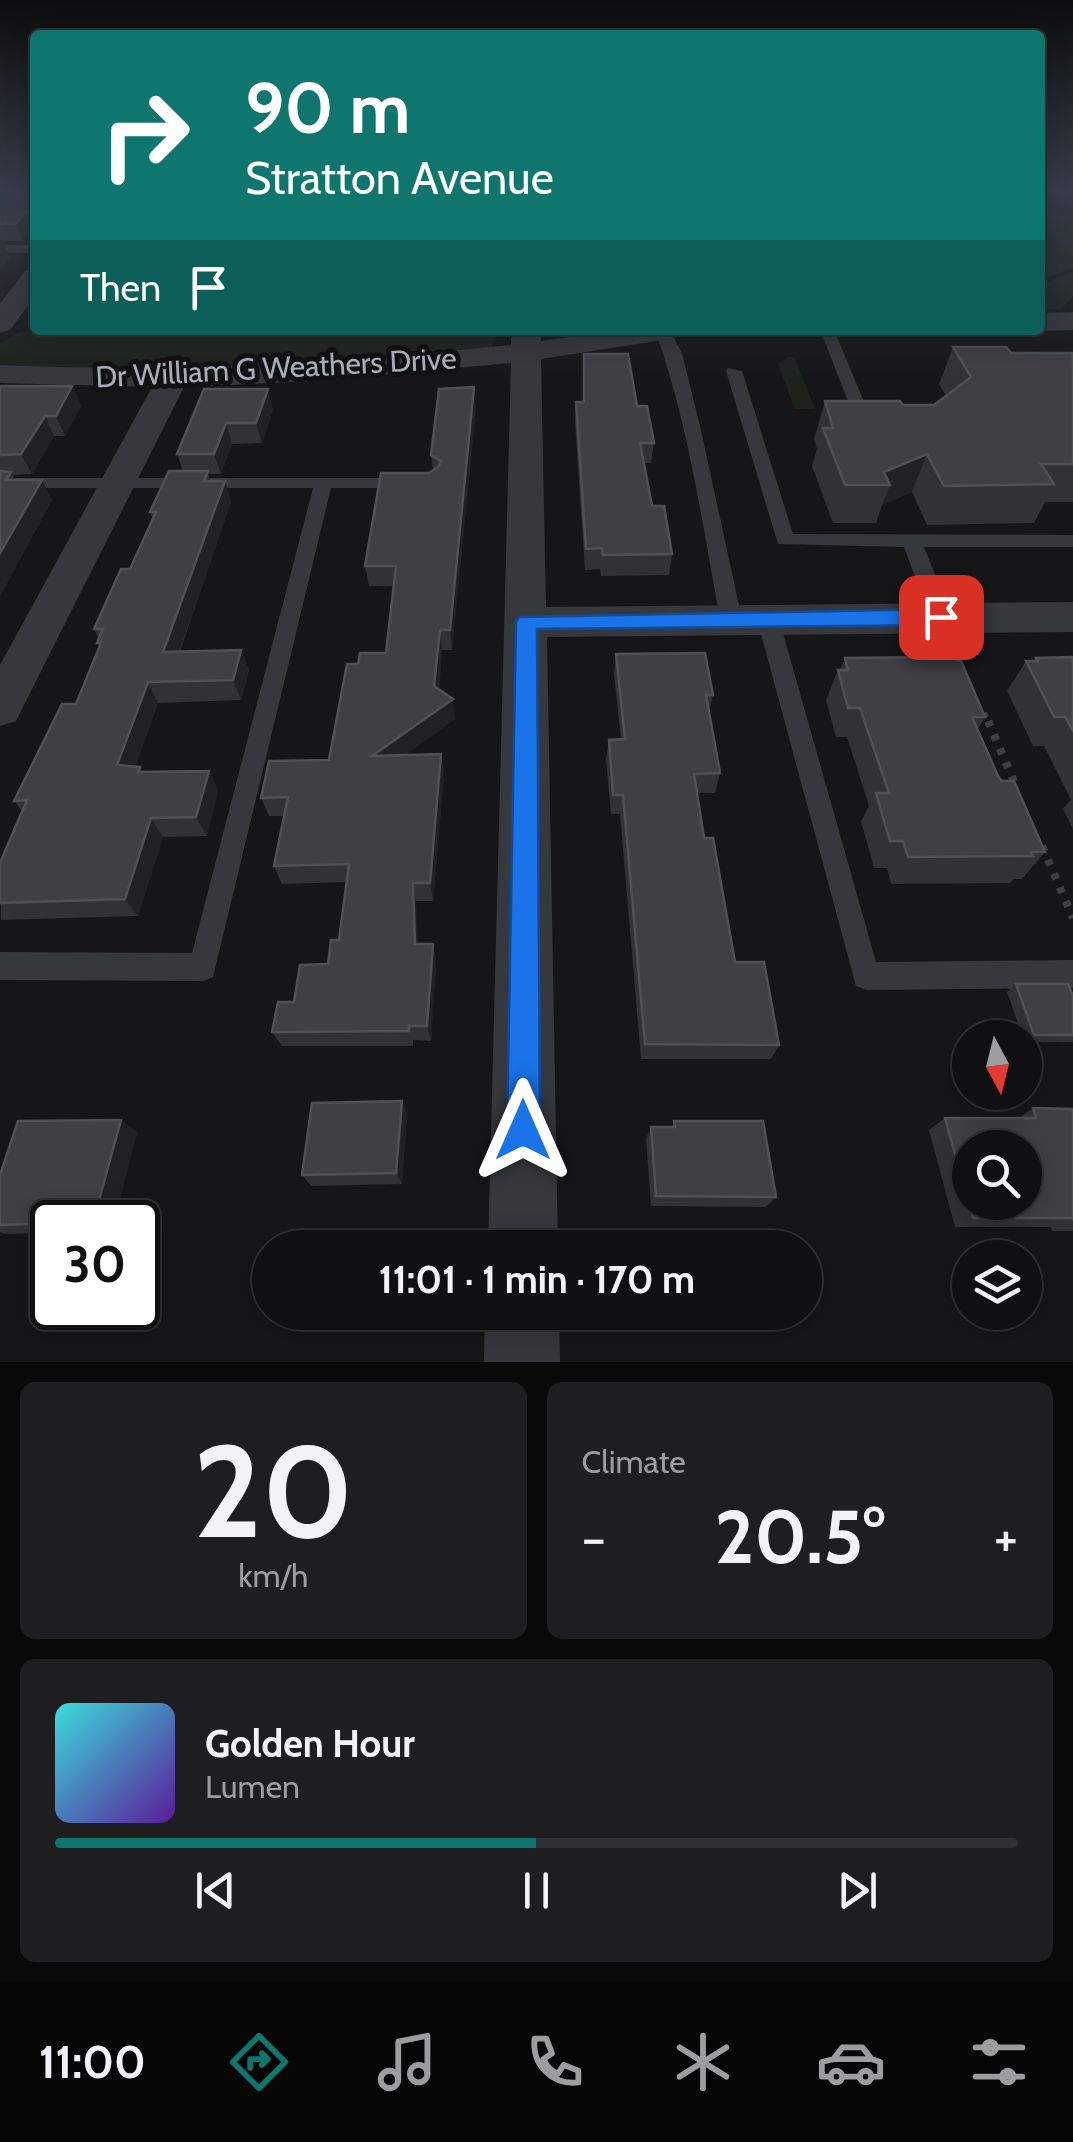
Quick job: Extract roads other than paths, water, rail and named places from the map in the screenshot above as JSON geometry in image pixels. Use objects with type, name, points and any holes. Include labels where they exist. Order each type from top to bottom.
[{"type":"street","points":[[0,325],[30,284]]},
{"type":"street","points":[[1045,322],[1073,321]]},
{"type":"street","points":[[0,325],[30,326]]},
{"type":"street","name":"Dr William G Weathers Drive","points":[[0,374],[173,377],[355,369],[526,342],[615,335]]},
{"type":"street","points":[[523,1230],[526,342]]},
{"type":"street","points":[[0,708],[173,377]]},
{"type":"street","points":[[526,622],[1073,617]]},
{"type":"street","points":[[522,1330],[522,1362]]},
{"type":"lane","points":[[667,335],[750,619],[866,976],[1073,974]]},
{"type":"lane","points":[[830,335],[859,409]]},
{"type":"lane","points":[[734,370],[785,540],[1073,540]]},
{"type":"lane","points":[[0,483],[430,483]]},
{"type":"lane","points":[[0,966],[203,967],[323,484]]},
{"type":"lane","points":[[912,541],[941,617]]}]
